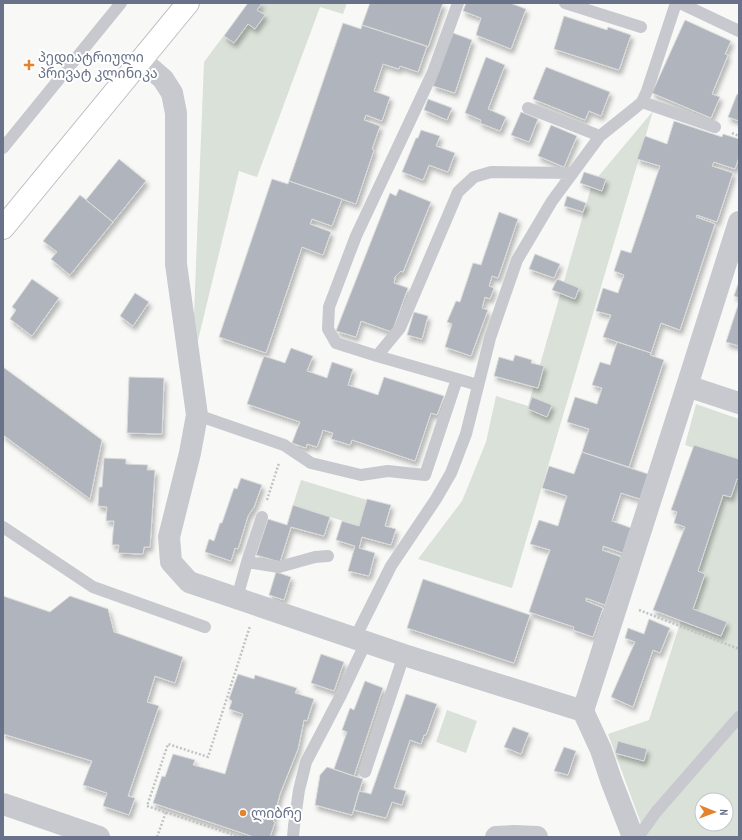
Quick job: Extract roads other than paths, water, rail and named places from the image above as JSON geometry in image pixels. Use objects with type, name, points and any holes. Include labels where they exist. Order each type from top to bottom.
[{"type":"main road","points":[[3,228],[188,3]]},
{"type":"street","points":[[141,60],[163,79],[172,93],[176,113],[176,264],[197,415],[190,453],[169,537],[171,562],[189,582],[404,655],[583,711]]},
{"type":"street","points":[[632,837],[610,780],[601,750],[583,711],[739,222]]},
{"type":"street","points":[[687,386],[739,403]]},
{"type":"street","points":[[3,804],[98,837]]},
{"type":"street","points":[[496,837],[537,837]]},
{"type":"lane","points":[[3,148],[121,3]]},
{"type":"lane","points":[[458,3],[433,72],[356,236],[329,307],[328,329],[336,343],[478,385]]},
{"type":"lane","points":[[565,3],[641,27]]},
{"type":"lane","points":[[293,837],[299,790],[306,762],[341,695],[360,640],[391,566],[436,499],[450,473],[466,434],[490,338],[517,260],[552,201],[600,136],[642,102],[676,3]]},
{"type":"lane","points":[[680,3],[739,31]]},
{"type":"lane","points":[[642,102],[715,127]]},
{"type":"lane","points":[[528,108],[600,136]]},
{"type":"lane","points":[[377,356],[400,328],[458,192],[463,187],[474,177],[491,172],[572,173]]},
{"type":"lane","points":[[197,415],[284,445],[311,463],[361,475],[388,471],[425,476],[457,379]]},
{"type":"lane","points":[[247,601],[247,562],[262,517]]},
{"type":"lane","points":[[4,530],[93,587],[205,627]]},
{"type":"lane","points":[[247,562],[279,567],[315,557],[328,556]]},
{"type":"lane","points":[[365,772],[404,655]]},
{"type":"lane","points":[[638,837],[656,812],[739,717]]},
{"type":"place","name":"პედიატრიული პრივატ კლინიკა","points":[[29,65]]},
{"type":"place","name":"ლიბრე","points":[[243,813]]}]
